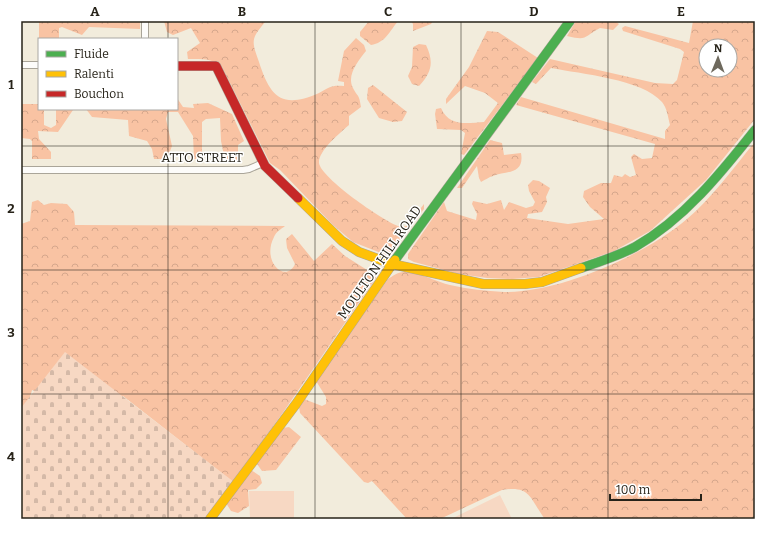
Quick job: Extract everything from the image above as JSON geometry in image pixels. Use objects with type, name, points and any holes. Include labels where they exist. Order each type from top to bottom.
[{"type":"street","points":[[145,21],[145,38]]},
{"type":"street","name":"MOULTON HILL ROAD","points":[[210,519],[296,404],[392,264],[570,21]]},
{"type":"street","points":[[21,65],[38,65]]},
{"type":"street","points":[[178,66],[216,66],[263,163],[342,242],[359,252],[392,264],[454,279],[483,284],[525,284],[559,277],[616,256],[651,237],[681,213],[709,186],[755,130]]},
{"type":"street","name":"ATTO STREET","points":[[21,170],[243,170],[263,163]]},
{"type":"green space","points":[[140,21],[140,29],[89,27],[82,35],[62,27],[59,28],[59,38],[39,38],[39,22]]},
{"type":"green space","points":[[164,21],[266,21],[255,36],[255,49],[263,74],[268,84],[279,97],[286,100],[306,98],[331,87],[344,86],[344,82],[338,81],[344,51],[356,38],[364,45],[366,51],[354,68],[351,78],[351,83],[359,97],[361,107],[349,116],[349,125],[335,137],[322,153],[319,163],[322,170],[353,198],[379,216],[399,226],[407,226],[424,204],[424,209],[390,253],[386,255],[353,242],[333,225],[280,170],[270,163],[222,67],[211,61],[202,59],[188,59],[187,52],[200,43],[191,28],[173,35],[167,32]]},
{"type":"green space","points":[[369,21],[398,21],[384,39],[371,45],[360,36],[360,32]]},
{"type":"green space","points":[[411,21],[433,21],[431,24],[413,31],[413,24]]},
{"type":"green space","points":[[576,21],[615,21],[619,24],[613,30],[600,28],[582,38],[567,36]]},
{"type":"green space","points":[[693,21],[755,21],[755,119],[706,180],[650,231],[614,251],[539,277],[512,279],[487,278],[459,274],[408,259],[408,254],[444,202],[447,211],[476,220],[477,214],[472,204],[473,201],[487,204],[501,200],[504,210],[509,202],[526,208],[533,206],[535,202],[529,191],[528,185],[533,180],[539,181],[550,188],[546,197],[547,202],[542,212],[528,214],[527,218],[568,224],[604,219],[590,207],[583,197],[584,191],[601,183],[611,183],[614,175],[622,177],[625,174],[630,177],[636,175],[631,157],[634,154],[642,159],[652,158],[655,144],[516,105],[521,97],[665,139],[665,131],[670,125],[665,107],[653,94],[640,88],[594,75],[551,68],[536,84],[532,82],[550,59],[655,83],[673,84],[677,80],[684,52],[680,49],[623,31],[622,28],[625,26],[689,43]]},
{"type":"green space","points":[[487,31],[498,32],[538,58],[464,155],[461,154],[465,133],[461,130],[437,129],[435,114],[436,109],[441,108],[444,114],[454,121],[465,123],[484,122],[498,103],[485,93],[465,86],[446,104],[446,99],[469,67]]},
{"type":"green space","points":[[419,44],[426,45],[431,62],[427,76],[419,86],[412,84],[408,76],[412,67],[413,47]]},
{"type":"green space","points":[[373,85],[407,112],[402,121],[393,122],[379,118],[367,99],[368,88]]},
{"type":"green space","points":[[178,100],[183,107],[194,108],[193,104],[208,103],[232,114],[244,141],[238,145],[238,160],[225,160],[221,141],[220,118],[206,119],[202,122],[202,159],[194,159],[193,136],[178,112],[168,112],[166,119],[172,146],[167,159],[154,159],[152,149],[147,141],[129,136],[128,120],[92,117],[87,110],[178,110]]},
{"type":"green space","points":[[21,104],[38,104],[38,110],[44,110],[44,125],[51,128],[56,125],[56,110],[73,110],[58,132],[38,131],[39,139],[51,152],[51,159],[32,159],[32,141],[30,139],[21,138]]},
{"type":"green space","points":[[490,140],[502,143],[504,155],[521,153],[520,165],[513,171],[492,176],[481,182],[477,166],[462,188],[457,188]]},
{"type":"green space","points":[[755,142],[755,519],[543,519],[544,518],[532,499],[524,491],[511,489],[502,490],[440,519],[407,519],[372,481],[368,483],[364,482],[300,413],[299,407],[304,399],[322,406],[326,404],[326,397],[316,381],[388,279],[393,275],[402,272],[409,272],[445,284],[464,288],[504,292],[526,291],[575,279],[625,258],[669,233],[706,201]]},
{"type":"green space","points":[[38,200],[44,205],[51,203],[67,204],[74,212],[75,225],[285,226],[276,234],[271,246],[273,262],[281,271],[286,272],[291,270],[295,264],[287,248],[286,239],[292,234],[314,261],[332,244],[345,256],[375,275],[376,278],[233,482],[123,396],[104,398],[41,393],[32,390],[21,429],[21,224],[30,221],[32,202]]},
{"type":"green space","points":[[65,352],[234,482],[205,519],[21,519],[21,408]]},
{"type":"green space","points":[[289,427],[301,437],[276,470],[262,471],[257,464],[283,428]]},
{"type":"green space","points":[[251,470],[260,476],[262,483],[256,489],[248,490],[249,506],[238,513],[231,511],[226,503]]},
{"type":"green space","points":[[249,491],[294,491],[294,519],[250,519]]},
{"type":"green space","points":[[500,495],[512,519],[451,519]]},
{"type":"traffic: fast","points":[[395,260],[570,21]]},
{"type":"traffic: fast","points":[[581,268],[635,247],[670,223],[715,179],[755,130]]},
{"type":"traffic: slow","points":[[298,198],[342,241],[359,252],[392,264],[483,284],[525,284],[542,282],[581,268]]},
{"type":"traffic: slow","points":[[210,519],[296,404],[395,260]]},
{"type":"traffic: jam","points":[[178,66],[216,66],[265,166],[298,198]]}]
